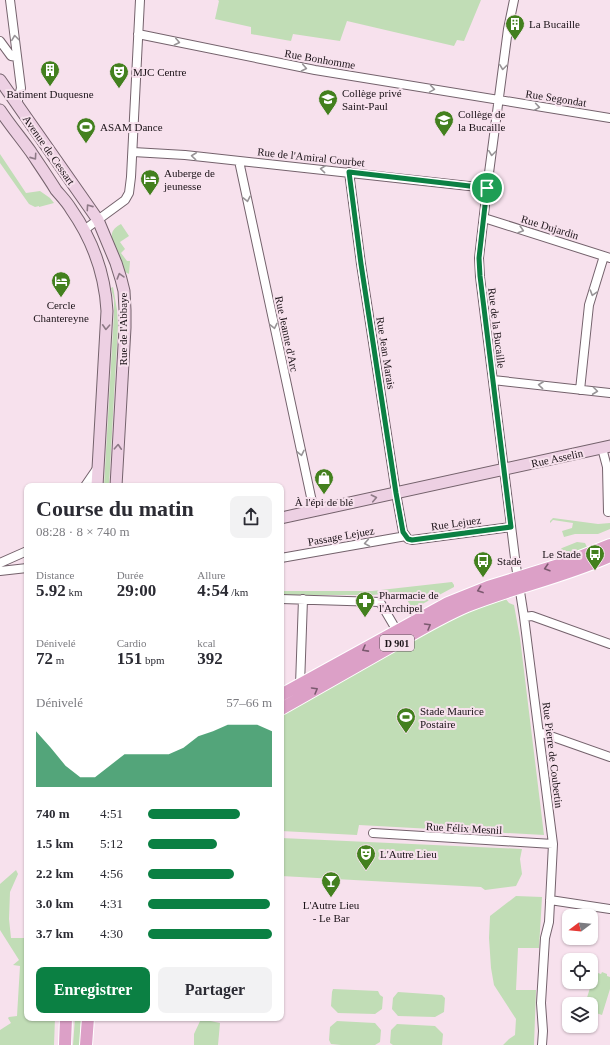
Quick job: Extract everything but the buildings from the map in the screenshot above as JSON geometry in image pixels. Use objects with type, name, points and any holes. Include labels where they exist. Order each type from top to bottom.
[{"type":"main road","name":"Avenue de Cessart","points":[[0,80],[98,220]]},
{"type":"main road","name":"Avenue de Cessart","points":[[0,110],[56,190],[72,210]]},
{"type":"main road","name":"Rue de l'Abbaye","points":[[72,210],[84,230],[97,261],[106,300],[106,326],[97,483]]},
{"type":"main road","name":"Rue de l'Abbaye","points":[[98,220],[116,262],[121,279],[125,310],[116,483]]},
{"type":"main road","name":"Rue Asselin","points":[[284,517],[606,447]]},
{"type":"main road","name":"D 901","points":[[284,708],[437,620],[518,582],[610,545]]},
{"type":"main road","name":"D 901","points":[[284,694],[448,603],[474,592],[518,582],[565,574],[610,556]]},
{"type":"main road","name":"D 901","points":[[284,697],[319,674]]},
{"type":"main road","points":[[65,1045],[66,1021]]},
{"type":"main road","points":[[86,1045],[88,1021]]},
{"type":"street","points":[[10,0],[21,88],[16,104]]},
{"type":"street","points":[[84,230],[125,200],[130,189],[140,0]]},
{"type":"street","name":"Rue de la Bucaille","points":[[504,469],[479,258],[508,29],[514,0]]},
{"type":"street","name":"Rue Bonhomme","points":[[138,34],[315,70],[499,100]]},
{"type":"street","points":[[0,41],[11,56],[17,57]]},
{"type":"street","name":"Rue Segondat","points":[[499,100],[610,118]]},
{"type":"street","name":"Rue de l'Amiral Courbet","points":[[132,152],[185,155],[487,188]]},
{"type":"street","name":"Rue Jeanne d'Arc","points":[[239,161],[314,511]]},
{"type":"street","name":"Rue Jean Marais","points":[[349,172],[361,264],[396,493],[403,532],[406,536]]},
{"type":"street","name":"Rue Dujardin","points":[[484,218],[607,257]]},
{"type":"street","points":[[580,390],[589,305],[607,257]]},
{"type":"street","points":[[493,380],[610,393]]},
{"type":"street","points":[[606,447],[608,512]]},
{"type":"street","points":[[88,483],[98,466]]},
{"type":"street","name":"Rue Pierre de Coubertin","points":[[504,469],[553,844],[549,922],[544,938],[541,1003],[543,1031],[542,1045]]},
{"type":"street","name":"Rue Lejuez","points":[[406,536],[408,539],[412,540],[511,527]]},
{"type":"street","name":"Passage Lejuez","points":[[284,557],[406,536]]},
{"type":"street","points":[[0,563],[24,552]]},
{"type":"street","points":[[0,571],[24,568]]},
{"type":"street","points":[[284,599],[380,602],[397,631]]},
{"type":"street","points":[[300,684],[303,599]]},
{"type":"street","points":[[524,617],[532,616],[610,644]]},
{"type":"street","points":[[539,733],[610,757]]},
{"type":"street","name":"Rue Félix Mesnil","points":[[373,833],[553,844]]},
{"type":"street","points":[[550,900],[610,909]]},
{"type":"green space","points":[[218,0],[481,0],[464,41],[457,40],[454,46],[347,21],[340,41],[293,34],[291,41],[251,34],[251,27],[215,19]]},
{"type":"green space","points":[[0,154],[26,193],[40,191],[54,203],[39,207],[29,204],[0,163]]},
{"type":"green space","points":[[121,224],[129,236],[120,242],[125,249],[121,253],[127,261],[130,261],[129,274],[123,271],[110,238],[112,237],[112,232],[114,229]]},
{"type":"green space","points":[[113,287],[118,326],[109,483],[104,483],[114,313],[114,300],[111,288]]},
{"type":"green space","points":[[553,518],[598,524],[610,523],[610,529],[598,534],[575,534],[564,537],[562,531],[572,528],[573,523],[553,520],[550,523]]},
{"type":"green space","points":[[577,542],[585,543],[588,549],[556,560],[554,555],[562,548]]},
{"type":"green space","points":[[452,582],[454,585],[454,587],[413,609],[405,597],[391,599],[389,595],[384,598],[382,594],[284,595],[284,591],[372,591]]},
{"type":"green space","name":"Stade Maurice Postaire","points":[[505,598],[509,603],[514,605],[520,638],[544,835],[359,825],[357,835],[284,831],[284,713],[315,693],[464,612],[497,600],[498,601]]},
{"type":"green space","points":[[284,838],[522,849],[520,859],[522,874],[516,886],[485,890],[481,887],[284,876]]},
{"type":"green space","points":[[16,870],[18,874],[10,892],[9,919],[11,938],[24,938],[24,1021],[55,1021],[54,1045],[0,1045],[0,1030],[11,1023],[8,1018],[9,1017],[17,1016],[20,966],[13,965],[19,960],[0,930],[0,884]]},
{"type":"green space","points":[[516,896],[542,897],[539,948],[518,948],[516,990],[536,990],[534,1045],[503,1045],[515,1035],[516,1019],[494,985],[491,968],[489,938],[490,916]]},
{"type":"green space","points":[[602,972],[607,974],[607,976],[610,977],[610,989],[602,1015],[598,1014],[598,997],[587,997],[590,989],[598,989],[598,973],[601,974]]},
{"type":"green space","points":[[333,989],[378,991],[383,997],[382,1009],[375,1014],[338,1013],[331,1006]]},
{"type":"green space","points":[[398,992],[442,995],[445,998],[444,1012],[435,1017],[398,1016],[392,1009],[393,998]]},
{"type":"green space","points":[[75,1021],[81,1021],[80,1045],[73,1045]]},
{"type":"green space","points":[[200,1021],[220,1023],[218,1045],[194,1045],[194,1034]]},
{"type":"green space","points":[[337,1021],[375,1023],[381,1030],[380,1042],[375,1045],[331,1044],[329,1040],[330,1027]]},
{"type":"green space","points":[[397,1024],[435,1026],[443,1034],[442,1045],[393,1045],[390,1043],[391,1030]]},
{"type":"place","name":"La Bucaille","points":[[515,41]]},
{"type":"place","name":"Batiment Duquesne","points":[[50,87]]},
{"type":"place","name":"MJC Centre","points":[[119,89]]},
{"type":"place","name":"Collège privé Saint-Paul","points":[[328,116]]},
{"type":"place","name":"Collège de la Bucaille","points":[[444,137]]},
{"type":"place","name":"ASAM Dance","points":[[86,144]]},
{"type":"place","name":"Auberge de jeunesse","points":[[150,196]]},
{"type":"place","name":"Cercle Chantereyne","points":[[61,298]]},
{"type":"place","name":"À l'épi de blé","points":[[324,495]]},
{"type":"place","name":"Le Stade","points":[[595,571]]},
{"type":"place","name":"Stade","points":[[483,578]]},
{"type":"place","name":"Pharmacie de l'Archipel","points":[[365,618]]},
{"type":"place","name":"Stade Maurice Postaire","points":[[406,734]]},
{"type":"place","name":"L'Autre Lieu","points":[[366,871]]},
{"type":"place","name":"L'Autre Lieu - Le Bar","points":[[331,898]]},
{"type":"route","points":[[349,172],[487,188],[479,258],[480,276],[511,527],[412,540],[408,539],[403,532],[396,493],[361,264],[349,172]]}]
